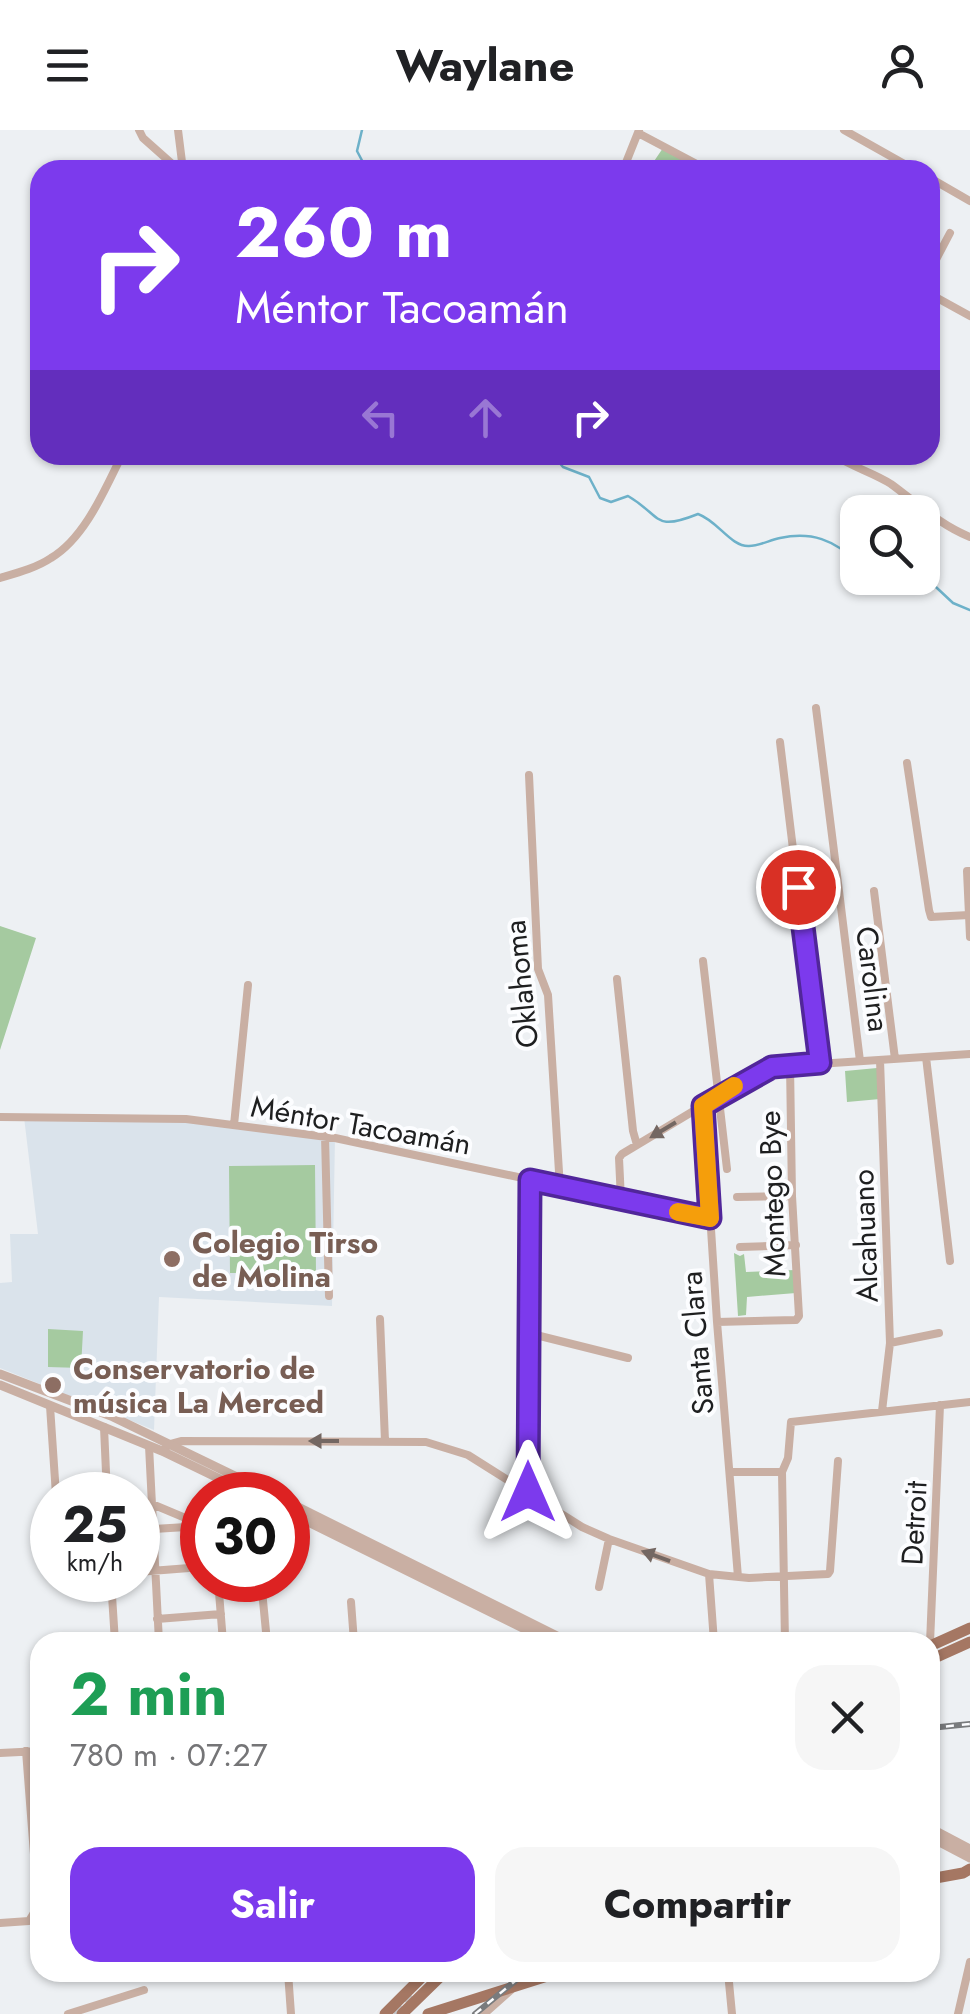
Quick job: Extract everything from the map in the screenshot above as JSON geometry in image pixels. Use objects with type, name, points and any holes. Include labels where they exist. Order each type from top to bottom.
[{"type":"main road","points":[[940,1640],[970,1628]]},
{"type":"main road","points":[[940,1656],[970,1642]]},
{"type":"main road","points":[[940,1877],[968,1873]]},
{"type":"main road","points":[[385,2014],[417,1982]]},
{"type":"main road","points":[[404,2013],[435,1982]]},
{"type":"main road","points":[[428,2014],[533,1982]]},
{"type":"street","points":[[139,130],[169,160]]},
{"type":"street","points":[[178,130],[180,160]]},
{"type":"street","points":[[844,130],[897,160]]},
{"type":"street","points":[[627,160],[638,132],[690,160]]},
{"type":"street","points":[[940,184],[970,201]]},
{"type":"street","points":[[940,252],[950,233]]},
{"type":"street","points":[[940,300],[970,316]]},
{"type":"street","points":[[0,578],[54,557],[88,518],[117,465]]},
{"type":"street","points":[[850,465],[886,481],[931,515],[970,537]]},
{"type":"street","name":"Carolina","points":[[816,708],[860,1061]]},
{"type":"street","points":[[780,742],[820,1063]]},
{"type":"street","points":[[907,763],[928,910],[937,919],[969,916]]},
{"type":"street","name":"Oklahoma","points":[[529,775],[538,969],[548,996],[560,1188]]},
{"type":"street","points":[[969,871],[970,937]]},
{"type":"street","points":[[798,887],[838,884]]},
{"type":"street","points":[[874,891],[895,1059]]},
{"type":"street","points":[[703,961],[726,1169]]},
{"type":"street","points":[[617,979],[637,1145]]},
{"type":"street","points":[[234,1125],[248,985]]},
{"type":"street","points":[[621,1200],[618,1158],[772,1067],[970,1054]]},
{"type":"street","points":[[926,1056],[950,1261]]},
{"type":"street","name":"Alcahuano","points":[[880,1060],[890,1343],[882,1411]]},
{"type":"street","name":"Montego Bye","points":[[716,1322],[796,1320],[800,1316],[792,1196],[790,1064]]},
{"type":"street","name":"Santa Clara","points":[[703,1106],[716,1322],[732,1472],[738,1577]]},
{"type":"street","name":"Méntor Tacoamán","points":[[0,1117],[186,1119],[325,1136],[710,1218]]},
{"type":"street","points":[[325,1136],[329,1296]]},
{"type":"street","points":[[528,1492],[530,1180]]},
{"type":"street","points":[[737,1197],[792,1196]]},
{"type":"street","points":[[740,1247],[796,1245]]},
{"type":"street","points":[[380,1319],[385,1442]]},
{"type":"street","points":[[528,1333],[628,1358]]},
{"type":"street","points":[[890,1343],[939,1333]]},
{"type":"street","points":[[0,1374],[93,1408],[211,1472]]},
{"type":"street","points":[[0,1385],[222,1472]]},
{"type":"street","points":[[785,1632],[782,1472],[794,1420],[970,1402]]},
{"type":"street","name":"Detroit","points":[[931,1632],[940,1405]]},
{"type":"street","points":[[50,1406],[54,1472]]},
{"type":"street","points":[[104,1427],[106,1472]]},
{"type":"street","points":[[166,1447],[181,1441],[426,1442],[462,1452],[609,1539],[709,1574],[738,1577],[830,1571],[838,1461]]},
{"type":"street","points":[[149,1446],[150,1472]]},
{"type":"street","points":[[732,1472],[782,1472]]},
{"type":"street","points":[[310,1513],[549,1632]]},
{"type":"street","points":[[310,1523],[531,1632]]},
{"type":"street","points":[[599,1587],[609,1539]]},
{"type":"street","points":[[709,1574],[713,1632]]},
{"type":"street","points":[[112,1602],[114,1632]]},
{"type":"street","points":[[156,1602],[158,1632]]},
{"type":"street","points":[[220,1602],[222,1632]]},
{"type":"street","points":[[263,1602],[265,1632]]},
{"type":"street","points":[[351,1602],[353,1632]]},
{"type":"street","points":[[156,1619],[221,1614]]},
{"type":"street","points":[[0,1752],[30,1752]]},
{"type":"street","points":[[26,1752],[30,1803]]},
{"type":"street","points":[[940,1833],[970,1849]]},
{"type":"street","points":[[940,1842],[970,1858]]},
{"type":"street","points":[[0,1924],[30,1919]]},
{"type":"street","points":[[958,2014],[970,1962]]},
{"type":"street","points":[[289,1982],[292,2014]]},
{"type":"street","points":[[729,1982],[732,2014]]},
{"type":"street","points":[[68,2014],[144,1990]]},
{"type":"street","points":[[484,2014],[511,1990]]},
{"type":"shaded area","name":"Colegio Tirso de Molina","points":[[24,1117],[186,1119],[335,1138],[332,1306],[159,1297],[154,1430],[0,1368],[0,1283],[12,1282],[10,1234],[38,1234]]},
{"type":"green space","points":[[663,148],[684,160],[655,160]]},
{"type":"green space","points":[[0,926],[36,938],[0,1050]]},
{"type":"green space","points":[[877,1068],[880,1099],[847,1102],[845,1071]]},
{"type":"green space","points":[[315,1165],[316,1273],[230,1273],[229,1166]]},
{"type":"green space","points":[[734,1253],[744,1254],[746,1272],[795,1270],[796,1293],[747,1297],[746,1315],[738,1316]]},
{"type":"green space","points":[[48,1329],[83,1331],[81,1368],[48,1367]]},
{"type":"waterway","points":[[362,130],[357,151],[362,160]]},
{"type":"waterway","points":[[561,465],[589,477],[600,498],[611,502],[628,496],[665,521],[698,514],[742,545],[792,536],[812,537],[840,548]]},
{"type":"waterway","points":[[940,591],[953,603],[970,610]]},
{"type":"tunnel","points":[[394,2014],[412,1996]]},
{"type":"railway","points":[[940,1727],[970,1724]]},
{"type":"railway","points":[[475,2014],[514,1982]]},
{"type":"slow traffic","points":[[678,1212],[710,1218],[703,1106],[734,1086]]},
{"type":"place","name":"Colegio Tirso de Molina","points":[[172,1259]]},
{"type":"place","name":"Conservatorio de música La Merced","points":[[53,1385]]},
{"type":"route","points":[[528,1492],[530,1180],[710,1218],[703,1106],[772,1067],[820,1063],[798,887]]}]
